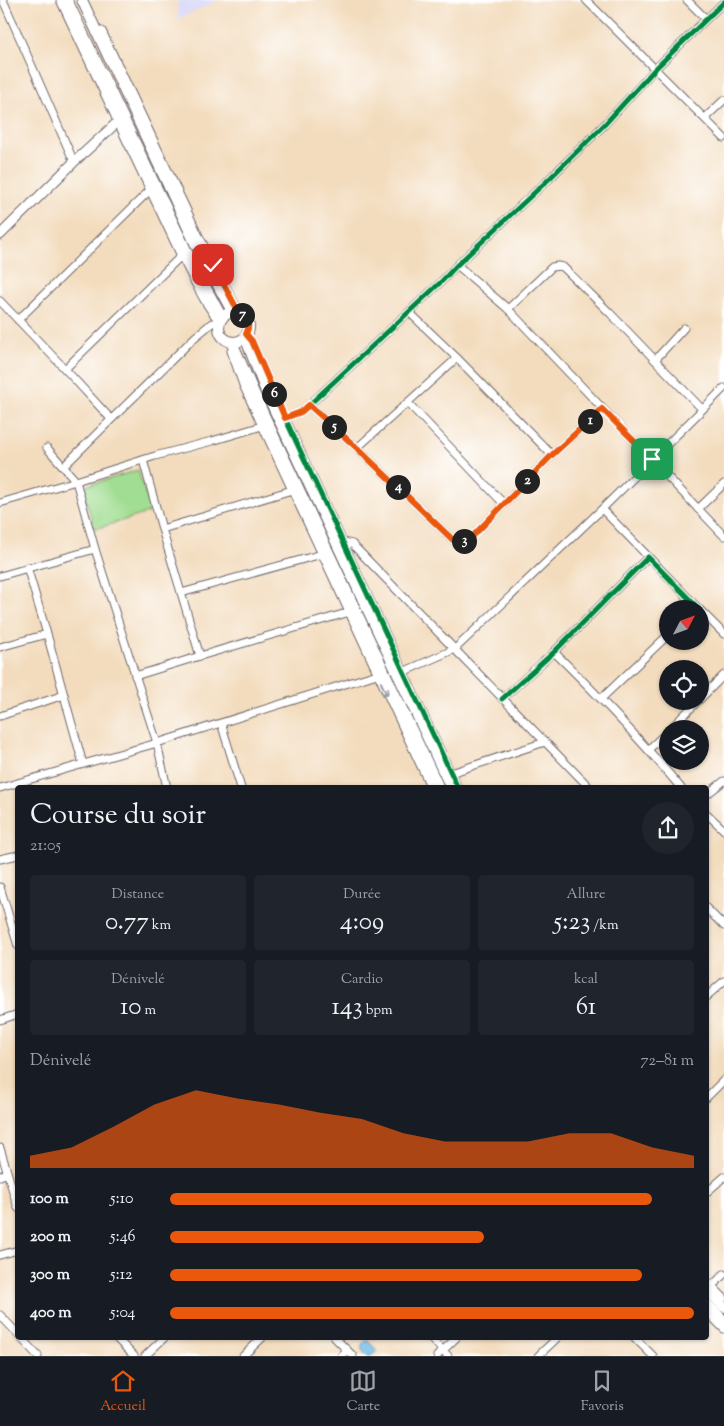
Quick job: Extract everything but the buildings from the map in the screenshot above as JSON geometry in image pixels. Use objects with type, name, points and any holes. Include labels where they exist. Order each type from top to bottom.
[{"type":"main road","points":[[67,0],[120,120],[221,320]]},
{"type":"main road","points":[[82,0],[195,243],[236,313]]},
{"type":"main road","points":[[438,785],[231,342],[221,335],[219,329],[221,320],[227,314],[236,313],[244,317],[247,322],[246,336],[266,392],[450,785]]},
{"type":"main road","points":[[231,342],[246,336]]},
{"type":"main road","points":[[709,1288],[724,1308]]},
{"type":"main road","points":[[709,1306],[724,1321]]},
{"type":"street","points":[[3,0],[74,162]]},
{"type":"street","points":[[60,0],[120,120],[181,256],[215,316],[221,320]]},
{"type":"street","points":[[87,0],[199,236],[235,304],[236,313]]},
{"type":"street","points":[[586,0],[724,138]]},
{"type":"street","points":[[687,0],[706,19]]},
{"type":"street","points":[[285,418],[301,412],[442,281],[605,124],[654,69],[724,2]]},
{"type":"street","points":[[705,118],[724,100]]},
{"type":"street","points":[[0,235],[74,162],[120,120]]},
{"type":"street","points":[[18,320],[150,190]]},
{"type":"street","points":[[65,369],[181,256]]},
{"type":"street","points":[[457,265],[508,309],[724,536]]},
{"type":"street","points":[[508,309],[552,267],[563,267],[702,409]]},
{"type":"street","points":[[0,301],[111,419]]},
{"type":"street","points":[[409,312],[458,358],[552,455]]},
{"type":"street","points":[[64,466],[195,337],[212,323],[221,320]]},
{"type":"street","points":[[655,360],[684,328]]},
{"type":"street","points":[[246,336],[252,341],[285,418],[456,785]]},
{"type":"street","points":[[231,342],[243,385],[430,785]]},
{"type":"street","points":[[357,448],[458,358]]},
{"type":"street","points":[[403,672],[455,649],[602,509],[724,388]]},
{"type":"street","points":[[408,403],[504,504]]},
{"type":"street","points":[[309,405],[453,540],[461,542],[470,539],[552,455],[602,409]]},
{"type":"street","points":[[0,503],[262,426]]},
{"type":"street","points":[[47,448],[76,481],[95,549],[157,743],[166,785]]},
{"type":"street","points":[[142,460],[200,656]]},
{"type":"street","points":[[698,508],[724,484]]},
{"type":"street","points":[[162,529],[292,490]]},
{"type":"street","points":[[602,509],[689,600]]},
{"type":"street","points":[[344,542],[352,544],[587,785]]},
{"type":"street","points":[[0,576],[95,549]]},
{"type":"street","points":[[181,593],[322,554]]},
{"type":"street","points":[[502,699],[554,652],[648,557]]},
{"type":"street","points":[[27,567],[83,764]]},
{"type":"street","points":[[135,676],[350,612]]},
{"type":"street","points":[[709,620],[724,634]]},
{"type":"street","points":[[0,647],[47,634]]},
{"type":"street","points":[[602,698],[659,644]]},
{"type":"street","points":[[554,652],[602,698],[650,749],[680,785]]},
{"type":"street","points":[[0,788],[157,743],[377,674]]},
{"type":"street","points":[[709,690],[724,675]]},
{"type":"street","points":[[0,716],[64,695]]},
{"type":"street","points":[[679,720],[689,710]]},
{"type":"street","points":[[222,723],[240,785]]},
{"type":"street","points":[[650,749],[659,740]]},
{"type":"street","points":[[450,773],[545,742]]},
{"type":"street","points":[[709,793],[724,781]]},
{"type":"street","points":[[709,816],[724,830]]},
{"type":"street","points":[[0,860],[15,856]]},
{"type":"street","points":[[0,887],[15,930]]},
{"type":"street","points":[[709,911],[724,926]]},
{"type":"street","points":[[709,994],[724,981]]},
{"type":"street","points":[[0,1020],[15,1015]]},
{"type":"street","points":[[709,1095],[724,1080]]},
{"type":"street","points":[[0,1148],[4,1174],[15,1201]]},
{"type":"street","points":[[709,1190],[724,1177]]},
{"type":"street","points":[[0,1255],[15,1251]]},
{"type":"street","points":[[724,1274],[709,1288],[724,1298]]},
{"type":"street","points":[[709,1314],[724,1329]]},
{"type":"street","points":[[0,1315],[15,1331]]},
{"type":"street","points":[[23,1340],[38,1356]]},
{"type":"street","points":[[118,1340],[134,1356]]},
{"type":"street","points":[[145,1356],[162,1340]]},
{"type":"street","points":[[243,1356],[260,1340]]},
{"type":"street","points":[[337,1340],[353,1356]]},
{"type":"street","points":[[432,1340],[443,1354],[454,1340]]},
{"type":"street","points":[[538,1356],[555,1340]]},
{"type":"street","points":[[637,1340],[649,1355]]},
{"type":"street","points":[[341,1356],[347,1350]]},
{"type":"shaded area","points":[[177,0],[219,0],[178,19]]},
{"type":"green space","points":[[138,470],[151,512],[95,529],[82,487]]},
{"type":"water","points":[[368,1340],[377,1351],[371,1356],[367,1356],[362,1350],[362,1344]]},
{"type":"cycle path","points":[[285,418],[301,412],[442,281],[605,124],[655,69],[724,2]]},
{"type":"cycle path","points":[[247,334],[252,341],[285,418],[457,785]]},
{"type":"cycle path","points":[[502,699],[554,652],[648,557],[690,600]]},
{"type":"route","points":[[213,265],[239,314],[247,322],[248,332],[246,334],[252,341],[285,418],[301,412],[309,405],[453,540],[461,542],[470,539],[552,455],[602,409],[652,459]]}]
